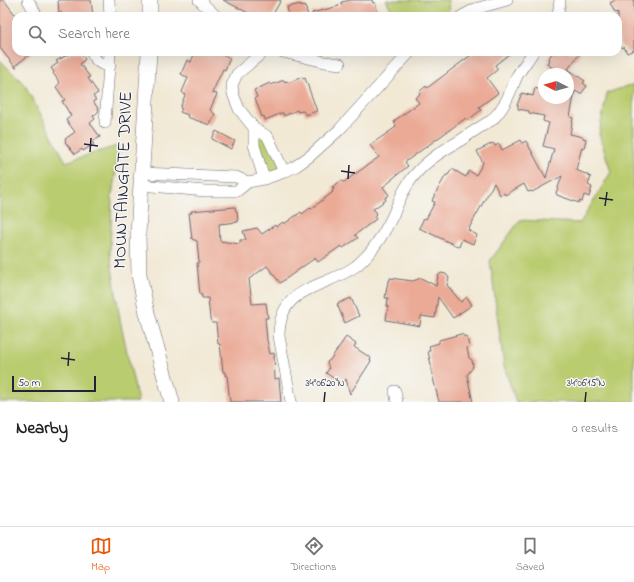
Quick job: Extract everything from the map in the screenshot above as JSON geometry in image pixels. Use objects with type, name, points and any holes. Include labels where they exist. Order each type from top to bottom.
[{"type":"street","points":[[28,0],[35,12]]},
{"type":"street","points":[[109,0],[110,12]]},
{"type":"street","points":[[150,0],[150,12]]},
{"type":"street","points":[[199,0],[212,12]]},
{"type":"street","points":[[469,12],[507,0]]},
{"type":"street","points":[[558,12],[560,0]]},
{"type":"street","points":[[94,56],[95,60],[100,64],[110,66]]},
{"type":"street","points":[[105,123],[110,56]]},
{"type":"street","name":"MOUNTAINGATE DRIVE","points":[[149,56],[138,234],[139,275],[146,313],[172,402]]},
{"type":"street","points":[[258,56],[236,74],[232,85],[233,94],[239,109],[254,128],[268,137],[284,172]]},
{"type":"street","points":[[300,56],[340,64]]},
{"type":"street","points":[[141,179],[205,191],[237,191],[248,182],[264,179],[284,172],[310,156],[339,130],[406,56]]},
{"type":"street","points":[[291,402],[279,336],[279,326],[283,312],[289,303],[304,291],[356,266],[374,249],[393,216],[408,184],[424,165],[438,154],[495,118],[505,105],[518,76],[530,56]]},
{"type":"street","points":[[254,128],[254,145],[264,179]]},
{"type":"street","points":[[205,191],[206,177]]},
{"type":"street","points":[[141,179],[236,177],[248,182]]},
{"type":"green space","points":[[386,0],[448,0],[449,12],[393,12]]},
{"type":"green space","points":[[0,60],[25,85],[66,162],[120,145],[112,195],[110,254],[120,320],[138,402],[0,402]]},
{"type":"green space","points":[[634,84],[634,402],[516,402],[504,366],[490,261],[520,220],[580,223],[611,172],[599,134],[607,93]]},
{"type":"green space","points":[[254,128],[268,137],[284,172],[264,179]]},
{"type":"building","points":[[0,0],[4,0],[13,12],[12,56],[28,56],[16,65],[16,68],[0,48]]},
{"type":"building","points":[[58,0],[91,0],[92,12],[59,12]]},
{"type":"building","points":[[223,0],[281,0],[274,12],[246,12]]},
{"type":"building","points":[[351,0],[372,0],[373,3],[375,3],[378,12],[316,12],[339,6],[338,5],[342,4],[341,2]]},
{"type":"building","points":[[616,0],[634,0],[634,50],[627,53],[624,47],[622,48],[622,12],[614,12],[610,3]]},
{"type":"building","points":[[301,4],[301,6],[305,5],[307,12],[288,12],[287,7]]},
{"type":"building","points":[[65,56],[83,56],[85,59],[80,64],[90,77],[88,78],[98,93],[93,96],[96,100],[93,101],[99,110],[93,116],[95,119],[90,123],[100,137],[92,142],[94,144],[75,154],[65,142],[65,139],[75,132],[66,120],[71,116],[62,101],[65,100],[56,87],[60,83],[51,68],[58,63],[56,61]]},
{"type":"building","points":[[193,56],[225,56],[230,58],[212,93],[217,94],[210,110],[215,114],[210,125],[187,117],[188,115],[180,112],[185,95],[182,92],[188,78],[181,74],[187,60],[191,62]]},
{"type":"building","points":[[470,56],[507,56],[495,65],[497,70],[487,78],[498,93],[479,107],[481,110],[468,120],[466,118],[405,162],[408,166],[383,187],[389,195],[385,198],[386,200],[373,209],[377,213],[374,216],[376,219],[355,235],[358,238],[343,248],[341,246],[318,262],[315,258],[280,283],[267,266],[249,279],[252,304],[266,303],[268,318],[265,318],[267,340],[270,354],[274,353],[275,379],[279,378],[281,402],[230,402],[227,375],[225,376],[225,372],[223,372],[216,323],[212,323],[210,319],[208,298],[202,298],[202,295],[200,295],[197,263],[199,262],[197,241],[192,239],[189,213],[192,213],[191,211],[235,207],[238,222],[219,224],[220,241],[240,244],[240,240],[246,240],[243,231],[257,228],[262,234],[275,225],[276,227],[283,222],[284,224],[301,212],[302,214],[310,208],[311,209],[333,192],[332,191],[334,189],[332,187],[341,181],[344,182],[379,157],[370,145],[396,127],[394,121],[419,103],[415,98],[426,86],[427,88]]},
{"type":"building","points":[[550,56],[578,56],[569,68],[553,68],[547,64],[548,59]]},
{"type":"building","points":[[574,73],[585,81],[583,83],[587,86],[581,94],[575,91],[574,96]]},
{"type":"building","points":[[302,77],[303,79],[305,78],[317,111],[306,115],[303,111],[298,112],[297,110],[284,116],[282,113],[265,120],[264,116],[262,117],[255,98],[257,97],[254,90],[270,83],[271,85],[284,80],[284,82],[287,81],[288,83]]},
{"type":"building","points":[[535,88],[538,89],[538,104],[572,104],[570,117],[573,118],[570,134],[586,139],[584,148],[582,147],[576,170],[591,177],[588,185],[592,187],[589,197],[584,195],[582,202],[579,201],[579,203],[557,195],[556,193],[562,176],[532,192],[528,192],[524,184],[505,195],[504,193],[500,195],[494,183],[468,230],[477,235],[473,244],[462,239],[459,247],[419,228],[424,218],[426,219],[435,202],[432,201],[434,196],[446,175],[448,175],[452,169],[466,177],[469,171],[476,175],[483,163],[477,151],[493,143],[495,146],[499,144],[502,150],[521,140],[522,143],[526,141],[546,178],[554,149],[543,146],[549,123],[543,121],[544,116],[518,109],[517,105],[522,93],[533,96]]},
{"type":"building","points":[[216,131],[235,141],[231,149],[212,139]]},
{"type":"building","points":[[441,273],[446,274],[449,278],[447,285],[461,302],[467,297],[472,305],[453,318],[438,297],[435,318],[421,316],[420,326],[386,320],[388,298],[385,298],[388,281],[390,281],[390,278],[413,281],[421,278],[436,286],[438,276]]},
{"type":"building","points":[[351,298],[359,316],[345,323],[337,304]]},
{"type":"building","points":[[461,334],[467,338],[469,358],[472,360],[473,367],[467,375],[473,402],[439,402],[431,370],[428,351],[430,351],[429,346],[439,343],[439,340]]},
{"type":"building","points":[[346,337],[356,344],[354,347],[371,358],[371,361],[350,394],[346,379],[342,384],[326,373],[329,369],[327,362]]}]
